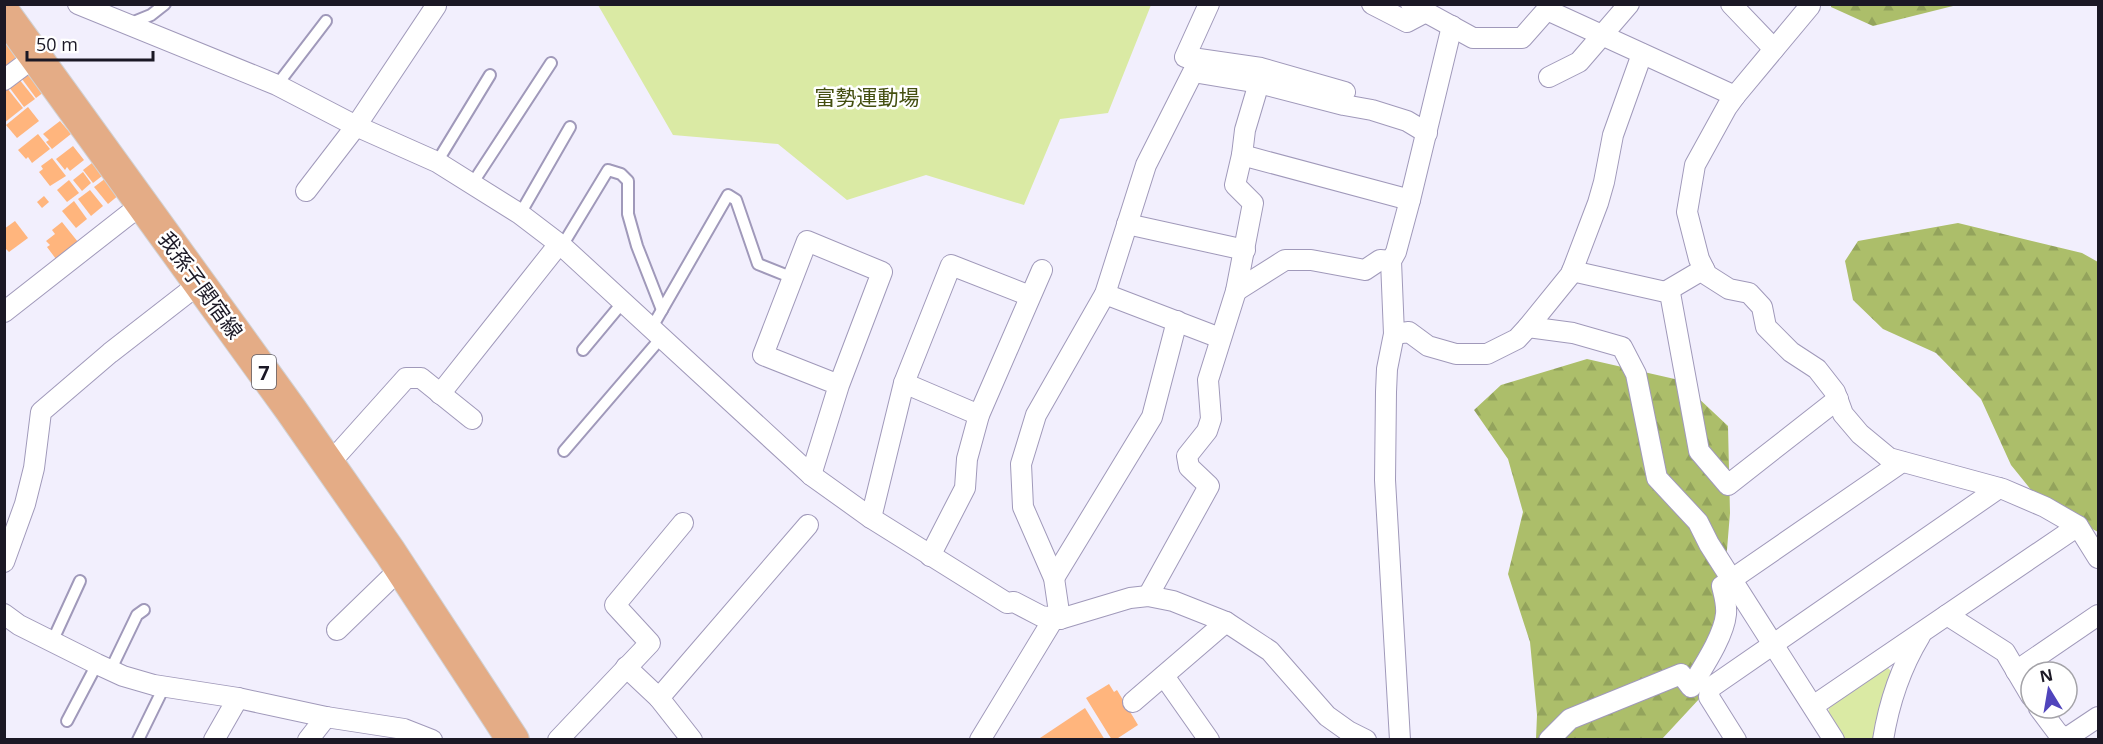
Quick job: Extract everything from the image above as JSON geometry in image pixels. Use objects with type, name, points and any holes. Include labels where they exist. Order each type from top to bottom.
[{"type":"main road","name":"我孫子関宿線","points":[[4,13],[200,283],[401,568],[513,740]]},
{"type":"street","points":[[78,4],[277,85],[356,126],[437,162],[520,214],[561,245],[811,474],[871,518],[1007,603],[1014,602],[1041,615],[1057,618],[1148,596],[1173,601],[1226,622],[1270,651],[1327,716],[1366,740]]},
{"type":"street","points":[[1209,4],[1185,57],[1261,68],[1347,93],[1375,97],[1418,110],[1428,125]]},
{"type":"street","points":[[1372,4],[1407,22],[1417,9],[1473,38],[1522,38],[1549,7],[1602,35],[1735,96]]},
{"type":"street","points":[[1549,77],[1579,62],[1629,4]]},
{"type":"street","points":[[1731,4],[1774,49]]},
{"type":"street","points":[[306,191],[356,126],[436,6]]},
{"type":"street","points":[[1810,6],[1726,107],[1695,165],[1687,212],[1699,259],[1707,275],[1729,289],[1749,293],[1762,307],[1766,327],[1791,352],[1817,369],[1835,392],[1843,414],[1860,434],[1889,458],[1999,488],[2045,507],[2078,526],[2098,558]]},
{"type":"street","points":[[1400,740],[1385,480],[1386,392],[1394,334],[1391,261],[1396,252],[1410,200],[1452,26]]},
{"type":"street","points":[[1394,334],[1409,332],[1428,346],[1456,354],[1487,354],[1517,339],[1528,327],[1572,271],[1598,203],[1613,135],[1642,54]]},
{"type":"street","points":[[4,80],[36,56]]},
{"type":"street","points":[[980,740],[1057,618],[1054,578],[1023,507],[1021,464],[1036,415],[1105,294],[1146,165],[1193,72],[1259,83],[1428,125]]},
{"type":"street","points":[[1148,596],[1209,486],[1189,467],[1187,456],[1207,431],[1211,419],[1208,380],[1236,291],[1245,250],[1253,203],[1235,186],[1245,130],[1259,83]]},
{"type":"street","points":[[1242,155],[1410,200]]},
{"type":"street","points":[[4,312],[142,204]]},
{"type":"street","points":[[1127,224],[1245,250]]},
{"type":"street","points":[[811,474],[839,386],[882,272],[807,241],[762,355],[839,386]]},
{"type":"street","points":[[440,394],[561,245]]},
{"type":"street","points":[[1236,291],[1285,260],[1311,260],[1365,270],[1380,260],[1391,261]]},
{"type":"street","points":[[871,518],[904,383],[951,265],[1030,296]]},
{"type":"street","points":[[1665,292],[1704,269]]},
{"type":"street","points":[[930,556],[965,488],[967,459],[979,415],[1042,270]]},
{"type":"street","points":[[1572,271],[1670,293],[1699,451],[1728,485],[1838,399]]},
{"type":"street","points":[[4,562],[29,486],[41,412],[110,353],[200,283]]},
{"type":"street","points":[[1105,294],[1220,338]]},
{"type":"street","points":[[1054,578],[1152,417],[1177,321]]},
{"type":"street","points":[[1528,327],[1572,333],[1622,347],[1636,374],[1657,478],[1698,522],[1708,544],[1834,740]]},
{"type":"street","points":[[328,465],[405,378],[420,378],[472,419]]},
{"type":"street","points":[[904,383],[979,415]]},
{"type":"street","points":[[1549,740],[1570,719],[1681,674],[1691,687],[1721,632],[1726,616],[1726,602],[1722,586],[1902,462]]},
{"type":"street","points":[[1736,740],[1708,697],[1710,688],[1999,488]]},
{"type":"street","points":[[558,740],[650,643],[615,605],[683,523]]},
{"type":"street","points":[[658,698],[808,525]]},
{"type":"street","points":[[1814,706],[2078,526]]},
{"type":"street","points":[[337,630],[401,568]]},
{"type":"street","points":[[4,614],[19,625],[123,676],[164,687],[238,698],[326,717],[404,729],[432,740]]},
{"type":"street","points":[[1947,615],[2005,652],[2019,676]]},
{"type":"street","points":[[2016,671],[2098,615]]},
{"type":"street","points":[[1133,702],[1226,622]]},
{"type":"street","points":[[1883,740],[1892,696],[1906,660],[1923,631]]},
{"type":"street","points":[[626,667],[658,698],[692,740]]},
{"type":"street","points":[[1164,676],[1209,740]]},
{"type":"street","points":[[214,740],[238,698]]},
{"type":"street","points":[[308,740],[326,717]]},
{"type":"street","points":[[2048,720],[2065,739],[2098,717]]},
{"type":"lane","points":[[128,24],[151,15],[165,4]]},
{"type":"lane","points":[[277,85],[326,21]]},
{"type":"lane","points":[[472,184],[551,63]]},
{"type":"lane","points":[[437,162],[490,75]]},
{"type":"lane","points":[[520,214],[570,127]]},
{"type":"lane","points":[[561,245],[608,170],[621,174],[628,181],[628,214],[637,246],[662,310]]},
{"type":"lane","points":[[564,451],[656,333],[662,310],[728,195],[736,200],[758,264],[793,278]]},
{"type":"lane","points":[[583,350],[623,302]]},
{"type":"lane","points":[[52,642],[80,581]]},
{"type":"lane","points":[[67,721],[137,615],[144,610]]},
{"type":"lane","points":[[138,740],[164,687]]},
{"type":"green space","points":[[1831,4],[1957,5],[1873,26],[1831,7]]},
{"type":"green space","name":"富勢運動場","points":[[598,5],[1151,5],[1108,113],[1060,119],[1024,205],[926,175],[847,200],[778,144],[673,135]]},
{"type":"green space","points":[[1958,223],[2082,253],[2098,262],[2098,532],[2040,501],[2011,465],[1981,399],[1936,353],[1883,329],[1853,300],[1845,261],[1858,241]]},
{"type":"green space","points":[[1587,359],[1679,380],[1728,426],[1730,513],[1723,598],[1700,698],[1662,739],[1536,739],[1537,715],[1530,642],[1508,574],[1523,512],[1508,459],[1474,410],[1501,385]]},
{"type":"green space","points":[[1886,666],[1892,672],[1876,739],[1843,739],[1828,715],[1829,707]]},
{"type":"building","points":[[4,38],[19,55],[4,67]]},
{"type":"building","points":[[29,73],[44,92],[36,98],[22,79]]},
{"type":"building","points":[[19,79],[35,99],[24,107],[9,87]]},
{"type":"building","points":[[7,88],[23,108],[4,123],[4,90]]},
{"type":"building","points":[[28,107],[39,121],[17,138],[6,125]]},
{"type":"building","points":[[60,121],[71,134],[52,149],[46,142],[49,140],[43,134]]},
{"type":"building","points":[[38,134],[50,149],[32,163],[18,150]]},
{"type":"building","points":[[73,146],[84,160],[70,171],[67,167],[65,170],[56,159]]},
{"type":"building","points":[[52,158],[66,176],[50,186],[39,172],[43,169],[41,166]]},
{"type":"building","points":[[92,163],[102,176],[93,183],[83,170]]},
{"type":"building","points":[[83,172],[91,183],[82,191],[73,180]]},
{"type":"building","points":[[106,178],[119,195],[108,204],[94,187]]},
{"type":"building","points":[[69,180],[79,193],[67,202],[57,190]]},
{"type":"building","points":[[90,190],[103,206],[91,216],[78,199]]},
{"type":"building","points":[[44,196],[49,202],[42,208],[37,202]]},
{"type":"building","points":[[74,201],[87,219],[76,228],[62,211]]},
{"type":"building","points":[[15,221],[28,238],[9,252],[4,247],[4,229]]},
{"type":"building","points":[[62,222],[78,242],[56,259],[47,247],[50,245],[46,241],[55,234],[52,230]]},
{"type":"building","points":[[1109,684],[1114,692],[1117,690],[1138,725],[1115,740],[1112,740],[1086,698]]},
{"type":"building","points":[[1085,708],[1105,740],[1037,740]]}]
